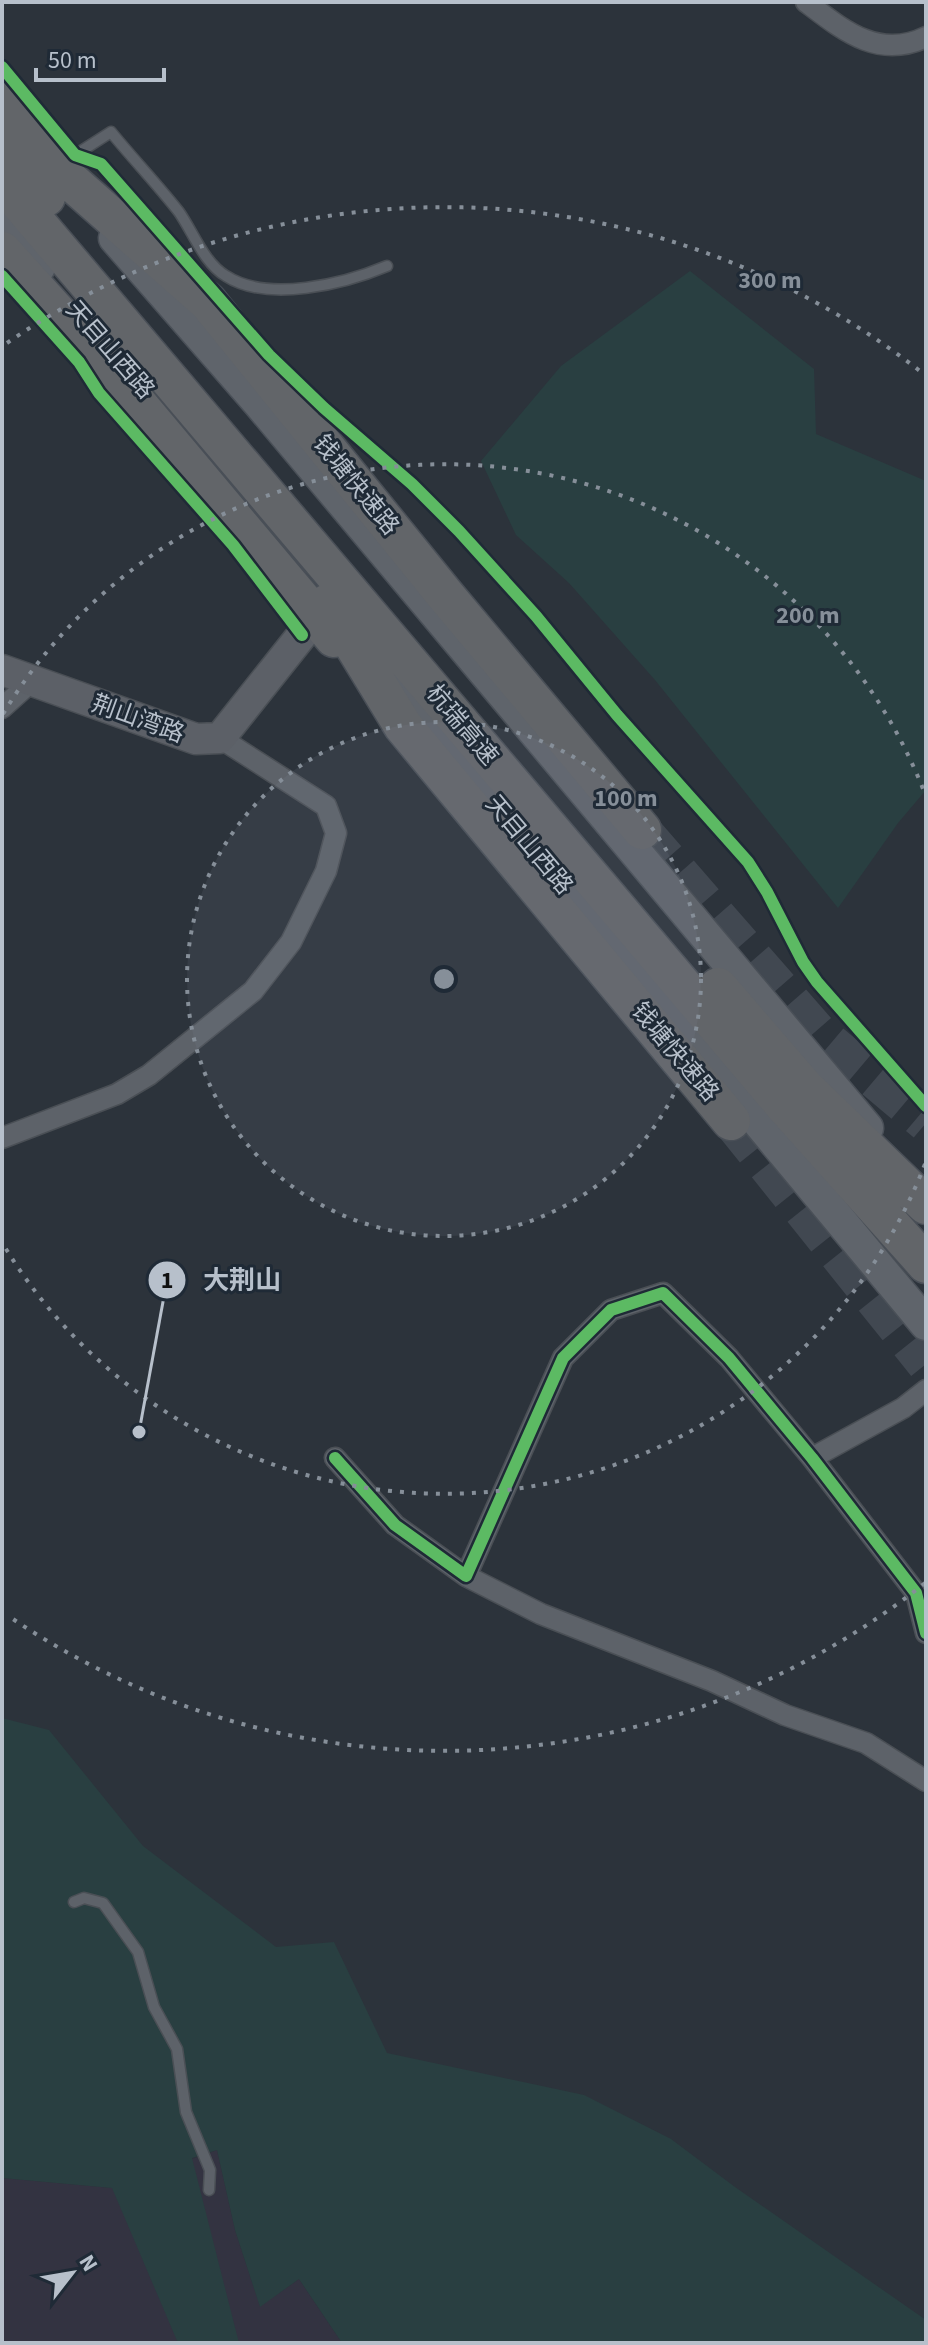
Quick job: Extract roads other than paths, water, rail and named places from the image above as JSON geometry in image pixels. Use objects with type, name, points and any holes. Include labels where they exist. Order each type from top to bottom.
[{"type":"highway","points":[[2,84],[147,249]]},
{"type":"highway","name":"钱塘快速路","points":[[2,97],[147,249],[208,302],[446,596],[642,830]]},
{"type":"highway","name":"杭瑞高速","points":[[2,146],[805,1088],[926,1205]]},
{"type":"highway","name":"杭瑞高速","points":[[2,182],[783,1104],[926,1264]]},
{"type":"highway","name":"钱塘快速路","points":[[5,235],[111,372],[322,609],[403,726],[731,1121]]},
{"type":"main road","points":[[2,108],[62,158],[260,404],[926,1198]]},
{"type":"main road","name":"天目山西路","points":[[322,609],[926,1324]]},
{"type":"street","points":[[806,2],[851,34],[883,46],[913,43],[926,37]]},
{"type":"street","name":"荆山湾路","points":[[2,670],[196,739],[220,738],[322,609]]},
{"type":"street","points":[[2,708],[32,681]]},
{"type":"street","points":[[2,1138],[117,1094],[149,1075],[253,991],[291,942],[326,871],[336,833],[326,806],[220,738]]},
{"type":"street","points":[[466,1576],[563,1358],[611,1310],[663,1293],[729,1358],[812,1458],[916,1593],[926,1633]]},
{"type":"street","points":[[812,1458],[903,1408],[926,1390]]},
{"type":"street","points":[[335,1458],[395,1525],[466,1576],[541,1614],[712,1681],[785,1715],[866,1743],[926,1781]]},
{"type":"lane","points":[[62,158],[111,132],[179,213],[207,256],[225,276],[258,288],[291,289],[362,277],[387,266]]},
{"type":"lane","points":[[74,1902],[84,1898],[103,1903],[138,1952],[154,2007],[177,2049],[186,2112],[210,2170],[209,2190]]},
{"type":"tunnel","points":[[642,830],[818,1032],[926,1123]]},
{"type":"tunnel","points":[[731,1121],[926,1364]]},
{"type":"place","name":"大荆山","points":[[139,1432]]}]
